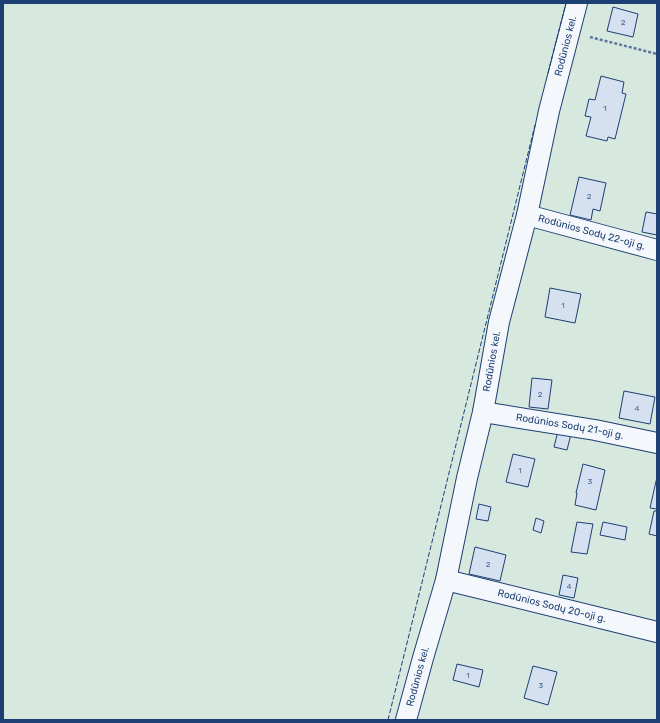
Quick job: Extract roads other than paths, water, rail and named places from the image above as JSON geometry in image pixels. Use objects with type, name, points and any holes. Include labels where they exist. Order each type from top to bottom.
[{"type":"street","name":"Rodūnios kel.","points":[[406,720],[446,580],[467,478],[483,412],[499,322],[526,216],[549,111],[577,3]]},
{"type":"street","name":"Rodūnios Sodų 22-oji g.","points":[[526,216],[657,250]]},
{"type":"street","name":"Rodūnios Sodų 21-oji g.","points":[[483,412],[595,430],[657,443]]},
{"type":"street","name":"Rodūnios Sodų 20-oji g.","points":[[446,580],[657,632]]}]
